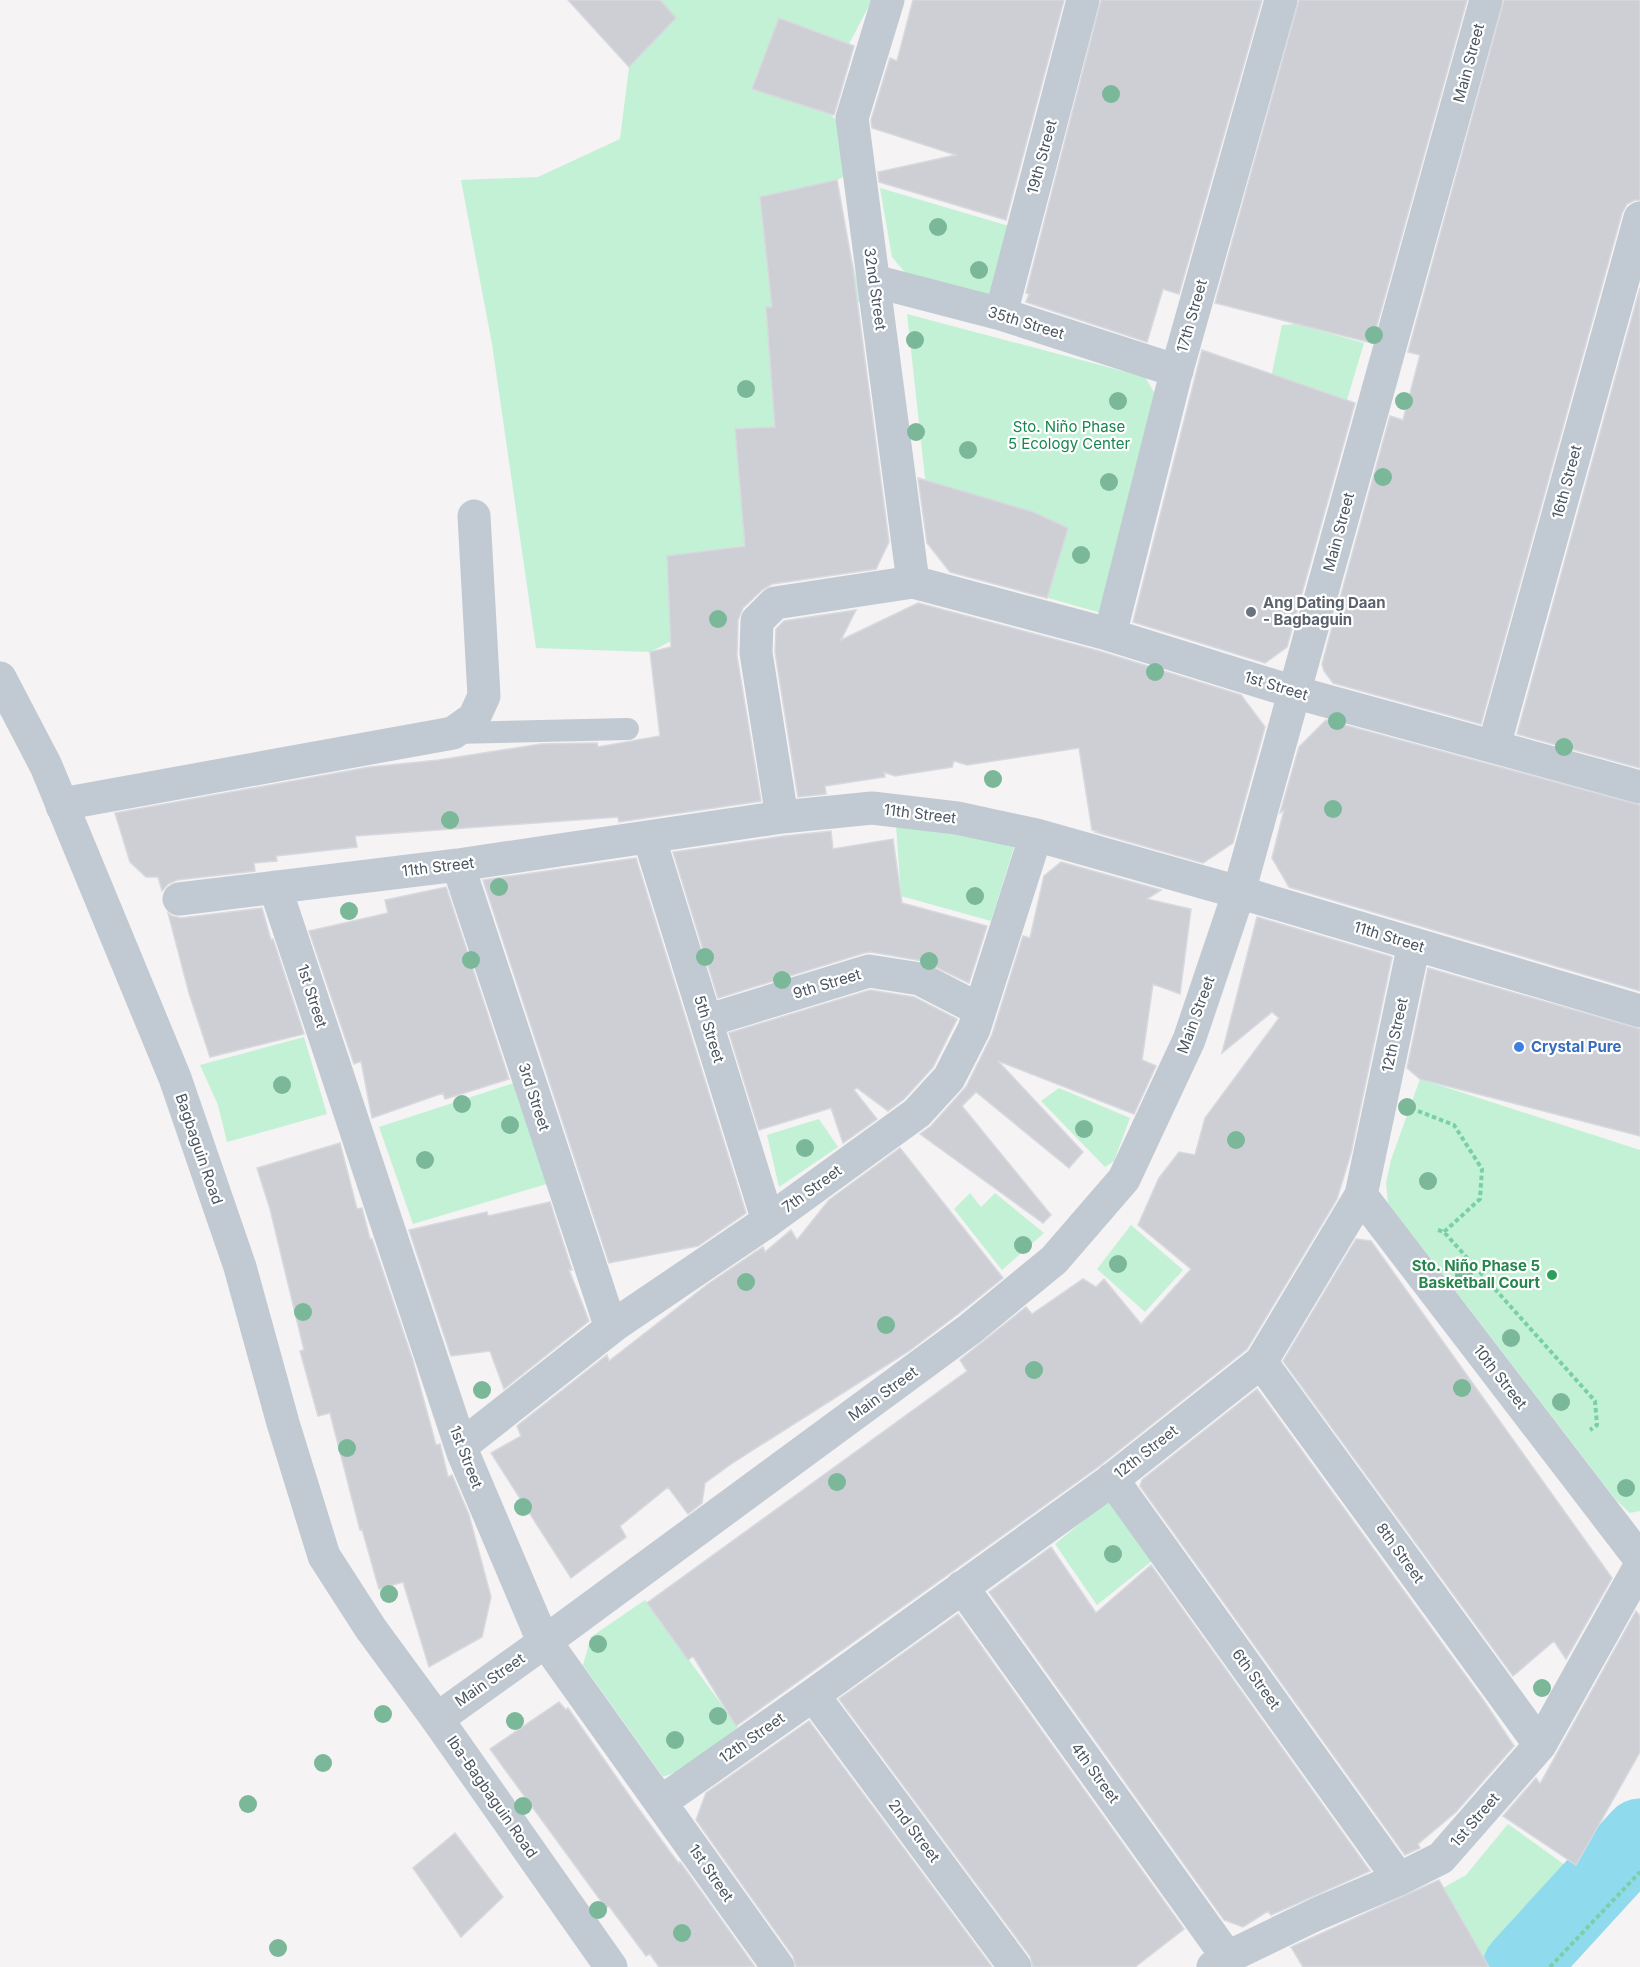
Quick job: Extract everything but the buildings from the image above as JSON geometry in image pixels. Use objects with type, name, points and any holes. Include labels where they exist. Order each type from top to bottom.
[{"type":"street","name":"32nd Street","points":[[888,0],[852,118],[913,582]]},
{"type":"street","name":"19th Street","points":[[1001,314],[1083,0]]},
{"type":"street","name":"17th Street","points":[[1110,635],[1177,371],[1281,0]]},
{"type":"street","name":"Main Street","points":[[437,1719],[970,1329],[1054,1260],[1124,1179],[1189,1040],[1239,892],[1486,0]]},
{"type":"street","name":"16th Street","points":[[1494,746],[1640,218]]},
{"type":"street","name":"35th Street","points":[[874,281],[1001,314],[1177,371]]},
{"type":"street","points":[[62,806],[73,802],[453,733],[474,718],[484,696],[474,516]]},
{"type":"street","name":"1st Street","points":[[913,582],[1110,635],[1294,692],[1640,787]]},
{"type":"street","points":[[782,817],[756,653],[757,621],[775,603],[913,582]]},
{"type":"street","name":"Bagbaguin Road","points":[[0,678],[46,766],[182,1101],[240,1267],[283,1423],[324,1556],[371,1629]]},
{"type":"street","name":"11th Street","points":[[178,899],[458,865],[782,817],[872,808],[957,818],[1036,835],[1239,892],[1640,1011]]},
{"type":"street","name":"7th Street","points":[[461,1446],[611,1328],[768,1221],[916,1113],[949,1078],[974,1029],[1036,835]]},
{"type":"street","name":"5th Street","points":[[649,837],[768,1221]]},
{"type":"street","name":"3rd Street","points":[[458,865],[611,1328]]},
{"type":"street","name":"1st Street","points":[[275,887],[461,1446],[545,1641],[778,1967]]},
{"type":"street","name":"12th Street","points":[[661,1802],[1112,1479],[1261,1362],[1361,1195],[1414,944]]},
{"type":"street","name":"9th Street","points":[[706,1021],[869,971],[920,979],[980,1010]]},
{"type":"street","name":"10th Street","points":[[1361,1195],[1640,1559]]},
{"type":"street","name":"8th Street","points":[[1261,1362],[1540,1745]]},
{"type":"street","name":"6th Street","points":[[1112,1479],[1399,1879]]},
{"type":"street","name":"1st Street","points":[[1221,1962],[1317,1914],[1399,1879],[1441,1858],[1540,1745],[1640,1566]]},
{"type":"street","name":"4th Street","points":[[962,1587],[1221,1962]]},
{"type":"street","name":"Iba-Bagbaguin Road","points":[[371,1629],[611,1967]]},
{"type":"street","name":"2nd Street","points":[[813,1695],[1015,1967]]},
{"type":"lane","points":[[453,733],[628,729]]},
{"type":"path","points":[[1415,1110],[1455,1125],[1482,1168],[1480,1199],[1444,1232],[1595,1401],[1597,1425],[1589,1431]]},
{"type":"path","points":[[1550,1967],[1640,1872]]},
{"type":"green space","points":[[660,0],[872,0],[849,44],[779,18],[753,89],[830,114],[839,123],[847,175],[837,180],[760,197],[767,260],[849,247],[862,302],[766,308],[775,427],[735,429],[740,488],[782,540],[667,556],[671,641],[650,652],[536,648],[492,344],[461,180],[538,177],[620,139],[629,67],[676,18]]},
{"type":"green space","points":[[880,188],[1009,226],[989,297],[908,276],[892,257]]},
{"type":"green space","name":"Sto. Niño Phase 5 Ecology Center","points":[[907,314],[1145,377],[1158,399],[1101,613],[947,569],[933,550]]},
{"type":"green space","points":[[1297,324],[1364,343],[1347,400],[1271,378],[1282,325]]},
{"type":"green space","points":[[896,825],[954,829],[1015,844],[991,921],[901,896]]},
{"type":"green space","points":[[304,1037],[327,1114],[227,1142],[218,1105],[200,1065]]},
{"type":"green space","points":[[1420,1079],[1640,1150],[1640,1511],[1630,1513],[1616,1500],[1388,1203],[1386,1183],[1391,1160]]},
{"type":"green space","points":[[520,1081],[550,1183],[413,1224],[379,1127]]},
{"type":"green space","points":[[1059,1088],[1130,1118],[1114,1161],[1105,1167],[1041,1101]]},
{"type":"green space","points":[[819,1119],[838,1147],[779,1187],[767,1135]]},
{"type":"green space","points":[[970,1193],[981,1207],[995,1193],[1044,1233],[1002,1270],[954,1209]]},
{"type":"green space","points":[[1131,1225],[1183,1270],[1145,1312],[1097,1269]]},
{"type":"green space","points":[[1111,1498],[1153,1560],[1097,1605],[1055,1544]]},
{"type":"green space","points":[[645,1600],[738,1727],[681,1770],[663,1777],[583,1665],[591,1637]]},
{"type":"green space","points":[[1508,1824],[1576,1873],[1544,1930],[1497,1967],[1489,1967],[1443,1888],[1466,1875]]},
{"type":"waterway","points":[[1520,1967],[1640,1836]]},
{"type":"place","name":"Ang Dating Daan - Bagbaguin","points":[[1251,612]]},
{"type":"place","name":"Crystal Pure","points":[[1519,1047]]},
{"type":"place","name":"Sto. Niño Phase 5 Basketball Court","points":[[1552,1275]]}]
